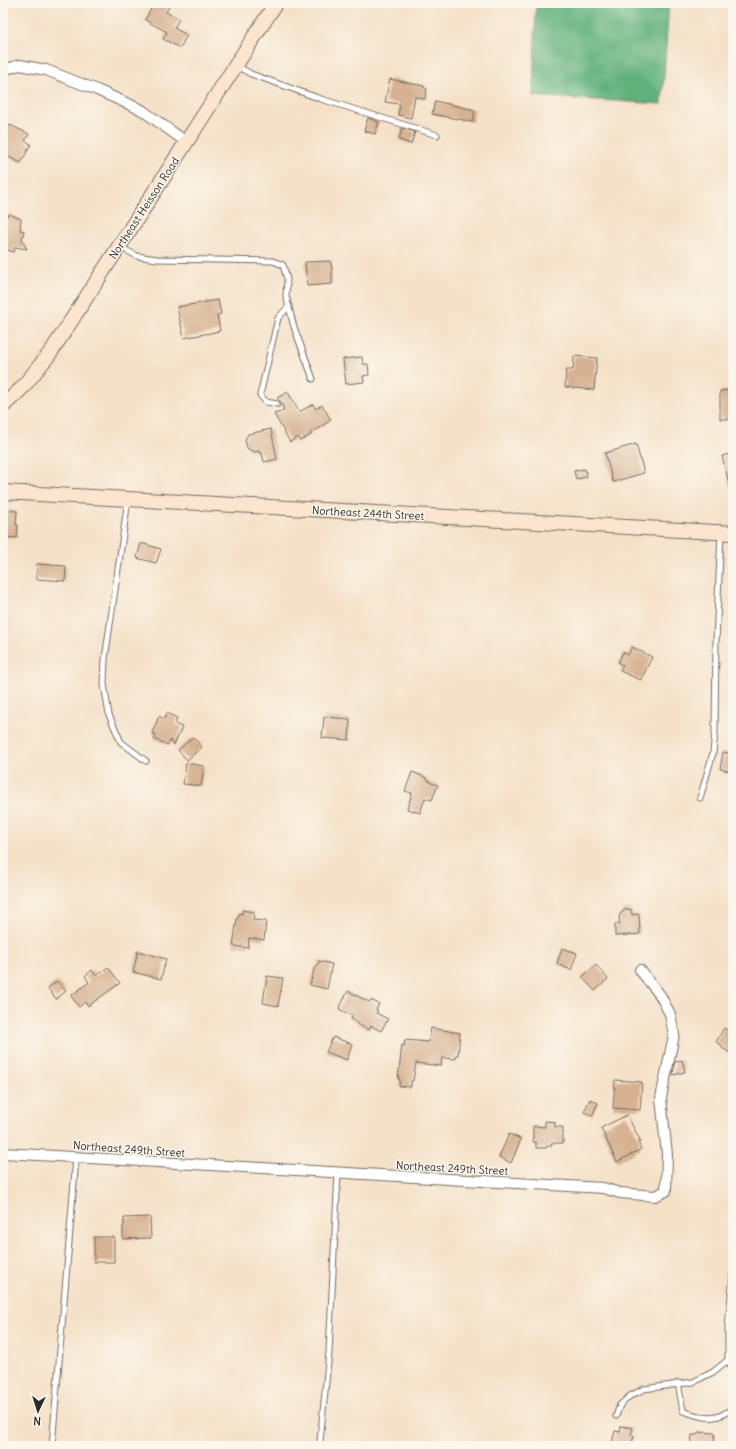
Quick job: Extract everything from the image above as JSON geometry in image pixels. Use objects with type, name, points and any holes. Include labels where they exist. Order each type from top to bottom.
[{"type":"street","name":"Northeast Heisson Road","points":[[3,406],[22,388],[51,352],[276,3]]},
{"type":"street","points":[[3,70],[20,66],[46,70],[97,90],[142,110],[186,142]]},
{"type":"street","name":"Northeast 244th Street","points":[[3,492],[727,532]]},
{"type":"street","name":"Northeast 249th Street","points":[[3,1153],[603,1188],[620,1194],[655,1196],[666,1191],[668,1155],[661,1098],[674,1035],[670,1014],[660,995],[640,970]]},
{"type":"lane","points":[[236,65],[251,74],[321,99],[437,135]]},
{"type":"lane","points":[[120,246],[137,256],[157,259],[273,261],[283,265],[287,279],[286,296],[294,327],[313,379]]},
{"type":"lane","points":[[277,404],[266,402],[260,395],[278,318],[289,306]]},
{"type":"lane","points":[[128,499],[105,659],[104,684],[108,715],[121,742],[146,761]]},
{"type":"lane","points":[[700,798],[713,753],[715,732],[716,642],[727,532]]},
{"type":"lane","points":[[52,1446],[76,1158]]},
{"type":"lane","points":[[321,1446],[320,1441],[329,1352],[338,1173]]},
{"type":"lane","points":[[733,1273],[728,1329],[728,1360],[733,1371]]},
{"type":"lane","points":[[616,1416],[620,1405],[630,1396],[644,1389],[693,1382],[713,1372],[728,1360]]},
{"type":"lane","points":[[678,1384],[683,1411],[700,1417],[716,1417],[725,1414],[733,1407]]},
{"type":"green space","points":[[536,3],[669,3],[662,104],[533,96]]},
{"type":"building","points":[[154,3],[171,3],[166,12],[179,19],[174,28],[187,35],[180,48],[163,39],[167,32],[145,20]]},
{"type":"building","points":[[390,79],[424,86],[424,88],[427,89],[425,99],[415,97],[411,118],[398,115],[400,104],[385,102]]},
{"type":"building","points":[[435,101],[475,110],[473,122],[432,114]]},
{"type":"building","points":[[368,118],[379,122],[375,134],[364,131]]},
{"type":"building","points":[[10,125],[29,134],[25,141],[31,144],[21,163],[3,154],[3,139]]},
{"type":"building","points":[[402,128],[415,132],[411,144],[399,140]]},
{"type":"building","points":[[9,214],[21,219],[20,230],[24,231],[22,240],[27,249],[15,247],[14,252],[3,249],[3,215],[7,216]]},
{"type":"building","points":[[331,261],[332,284],[307,286],[305,262]]},
{"type":"building","points":[[218,300],[221,314],[217,315],[220,331],[184,338],[177,307]]},
{"type":"building","points":[[574,356],[597,358],[594,390],[565,387],[566,370],[573,370]]},
{"type":"building","points":[[362,357],[363,364],[368,364],[369,375],[363,376],[364,382],[346,384],[343,359]]},
{"type":"building","points":[[733,390],[733,419],[720,419],[720,391]]},
{"type":"building","points":[[288,392],[299,412],[313,404],[315,409],[322,405],[331,420],[310,433],[311,435],[300,441],[298,437],[290,442],[274,414],[284,411],[281,402],[277,398]]},
{"type":"building","points":[[271,429],[277,459],[264,462],[262,453],[259,451],[254,452],[247,448],[245,440],[248,434]]},
{"type":"building","points":[[636,444],[644,473],[613,482],[605,453]]},
{"type":"building","points":[[733,453],[733,487],[730,487],[722,456]]},
{"type":"building","points":[[585,469],[587,477],[576,479],[574,471]]},
{"type":"building","points":[[4,510],[17,511],[17,538],[5,537],[6,519],[4,518]]},
{"type":"building","points":[[141,543],[161,549],[156,563],[137,558]]},
{"type":"building","points":[[37,564],[66,566],[65,581],[36,579]]},
{"type":"building","points":[[632,647],[652,657],[641,680],[620,671],[623,665],[618,663],[623,652],[628,655]]},
{"type":"building","points":[[167,713],[177,718],[175,724],[182,727],[174,745],[170,740],[168,745],[154,739],[156,735],[152,733],[159,716],[164,719]]},
{"type":"building","points":[[324,717],[350,719],[349,740],[322,738]]},
{"type":"building","points":[[193,737],[202,747],[187,760],[178,750]]},
{"type":"building","points":[[723,752],[733,754],[733,772],[720,769]]},
{"type":"building","points":[[186,763],[204,766],[201,786],[183,784]]},
{"type":"building","points":[[412,772],[425,777],[431,783],[438,785],[432,800],[425,798],[420,813],[407,809],[412,793],[405,791]]},
{"type":"building","points":[[631,909],[632,915],[639,914],[640,934],[615,936],[615,924],[620,924],[619,916],[624,910]]},
{"type":"building","points":[[242,910],[254,912],[253,920],[266,921],[264,940],[249,938],[248,948],[233,946],[237,918],[239,913],[242,914]]},
{"type":"building","points":[[562,948],[577,953],[571,970],[557,964]]},
{"type":"building","points":[[138,951],[166,959],[161,979],[133,972]]},
{"type":"building","points":[[319,961],[332,964],[327,989],[310,985],[315,966],[317,967]]},
{"type":"building","points":[[596,965],[608,979],[595,991],[582,977]]},
{"type":"building","points":[[108,967],[120,983],[88,1006],[85,1002],[79,1007],[71,996],[89,982],[85,976],[92,970],[96,976]]},
{"type":"building","points":[[267,976],[283,978],[278,1006],[263,1003]]},
{"type":"building","points":[[57,981],[66,991],[56,999],[48,988]]},
{"type":"building","points":[[348,991],[369,1002],[371,1000],[379,1004],[376,1010],[378,1011],[376,1013],[388,1019],[381,1031],[371,1026],[369,1030],[357,1024],[358,1023],[351,1019],[352,1016],[339,1009]]},
{"type":"building","points":[[431,1028],[460,1033],[458,1055],[456,1055],[456,1059],[442,1058],[441,1066],[416,1063],[413,1081],[411,1081],[411,1087],[399,1086],[400,1079],[398,1079],[402,1045],[404,1046],[405,1040],[429,1042]]},
{"type":"building","points":[[724,1028],[733,1033],[733,1055],[716,1042]]},
{"type":"building","points":[[333,1037],[352,1044],[347,1060],[326,1052]]},
{"type":"building","points":[[682,1060],[685,1072],[673,1075],[675,1062]]},
{"type":"building","points":[[615,1080],[642,1082],[640,1110],[613,1108]]},
{"type":"building","points":[[590,1099],[598,1103],[592,1116],[584,1112]]},
{"type":"building","points":[[627,1115],[641,1142],[638,1142],[641,1149],[617,1162],[601,1128]]},
{"type":"building","points":[[545,1121],[555,1122],[555,1127],[563,1127],[563,1143],[551,1143],[551,1146],[547,1146],[546,1148],[536,1148],[536,1142],[533,1142],[533,1126],[545,1127]]},
{"type":"building","points":[[509,1134],[521,1139],[511,1163],[499,1157]]},
{"type":"building","points":[[150,1217],[151,1238],[123,1239],[124,1218]]},
{"type":"building","points":[[94,1237],[114,1237],[114,1262],[94,1262]]},
{"type":"building","points":[[621,1426],[633,1428],[631,1435],[634,1436],[631,1446],[611,1446],[615,1431],[620,1432]]},
{"type":"building","points":[[698,1432],[715,1433],[714,1446],[691,1446],[692,1435],[697,1435]]}]
